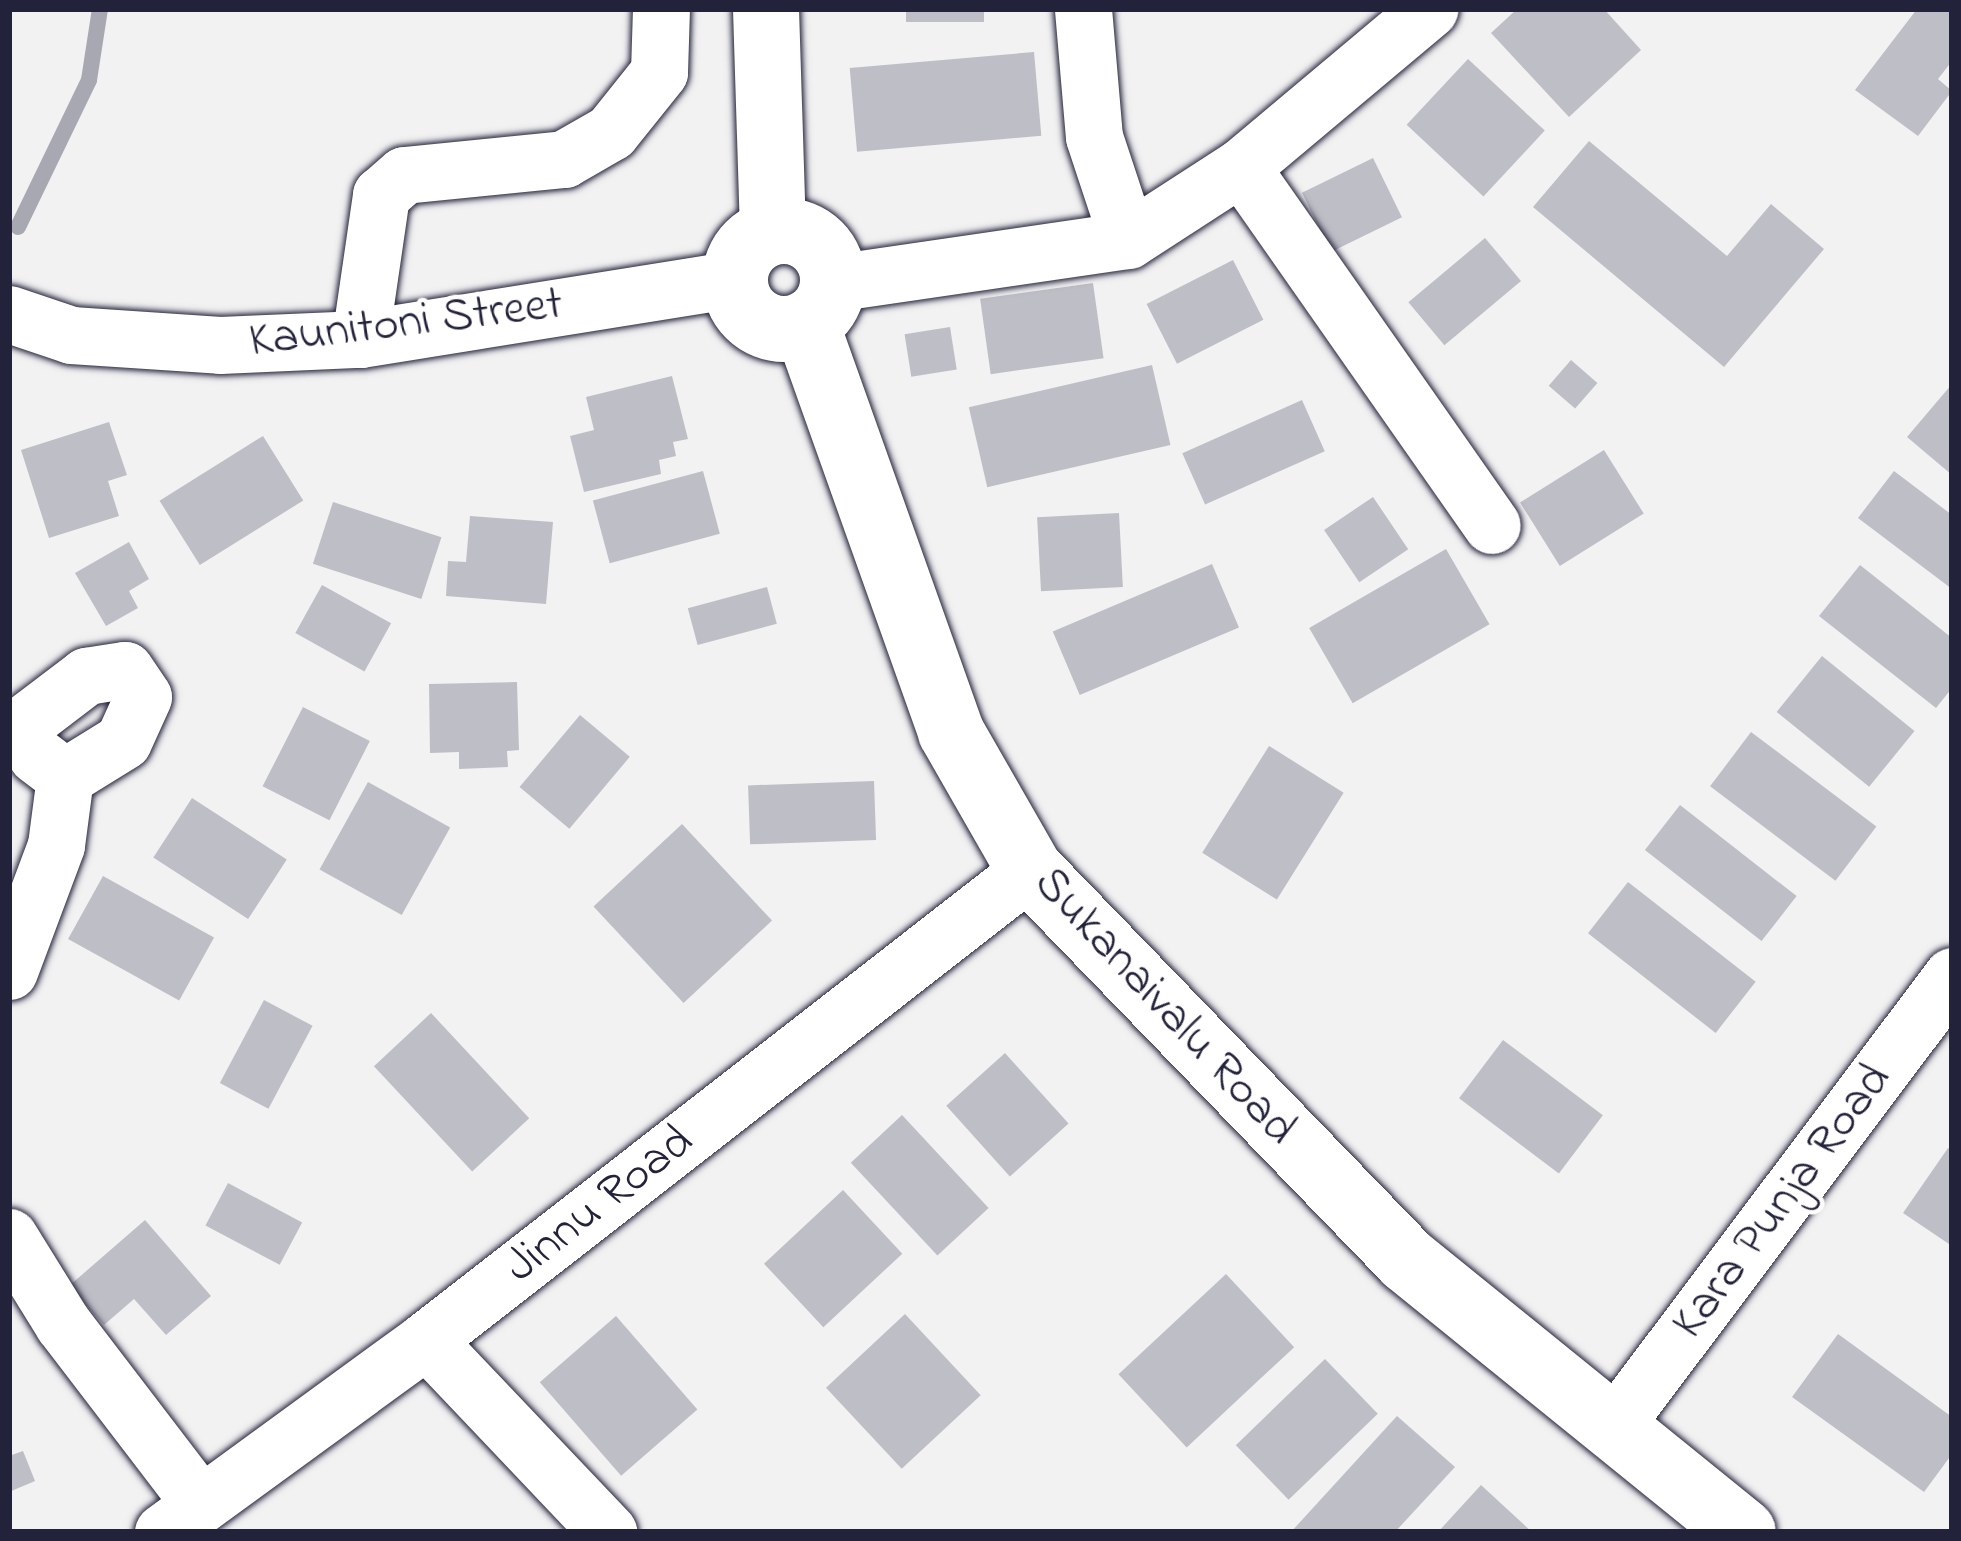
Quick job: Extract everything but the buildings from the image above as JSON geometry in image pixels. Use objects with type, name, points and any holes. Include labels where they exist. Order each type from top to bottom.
[{"type":"main road","points":[[754,255],[808,237],[832,265],[820,303],[790,329],[757,321],[744,310],[754,255],[766,9]]},
{"type":"main road","name":"Sukanaivalu Road","points":[[820,303],[950,733],[1030,870],[1407,1260],[1743,1532]]},
{"type":"street","points":[[360,339],[381,195],[404,175],[565,158],[611,132],[658,72],[661,9]]},
{"type":"street","points":[[1083,9],[1094,137],[1128,240]]},
{"type":"street","points":[[820,303],[1128,240],[1241,166],[1429,9]]},
{"type":"street","points":[[1241,166],[1492,525]]},
{"type":"street","name":"Kaunitoni Street","points":[[9,314],[71,335],[220,345],[360,339],[754,255]]},
{"type":"street","points":[[125,670],[143,697],[123,740],[64,777],[9,735],[86,676],[125,670]]},
{"type":"street","points":[[9,971],[56,845],[64,777]]},
{"type":"street","name":"Jinnu Road","points":[[182,1517],[426,1340],[1030,870]]},
{"type":"street","name":"Kara Punja Road","points":[[1613,1427],[1952,976]]},
{"type":"street","points":[[9,1237],[182,1517]]},
{"type":"street","points":[[426,1340],[608,1532]]},
{"type":"waterway","points":[[18,227],[89,80],[100,9]]}]
